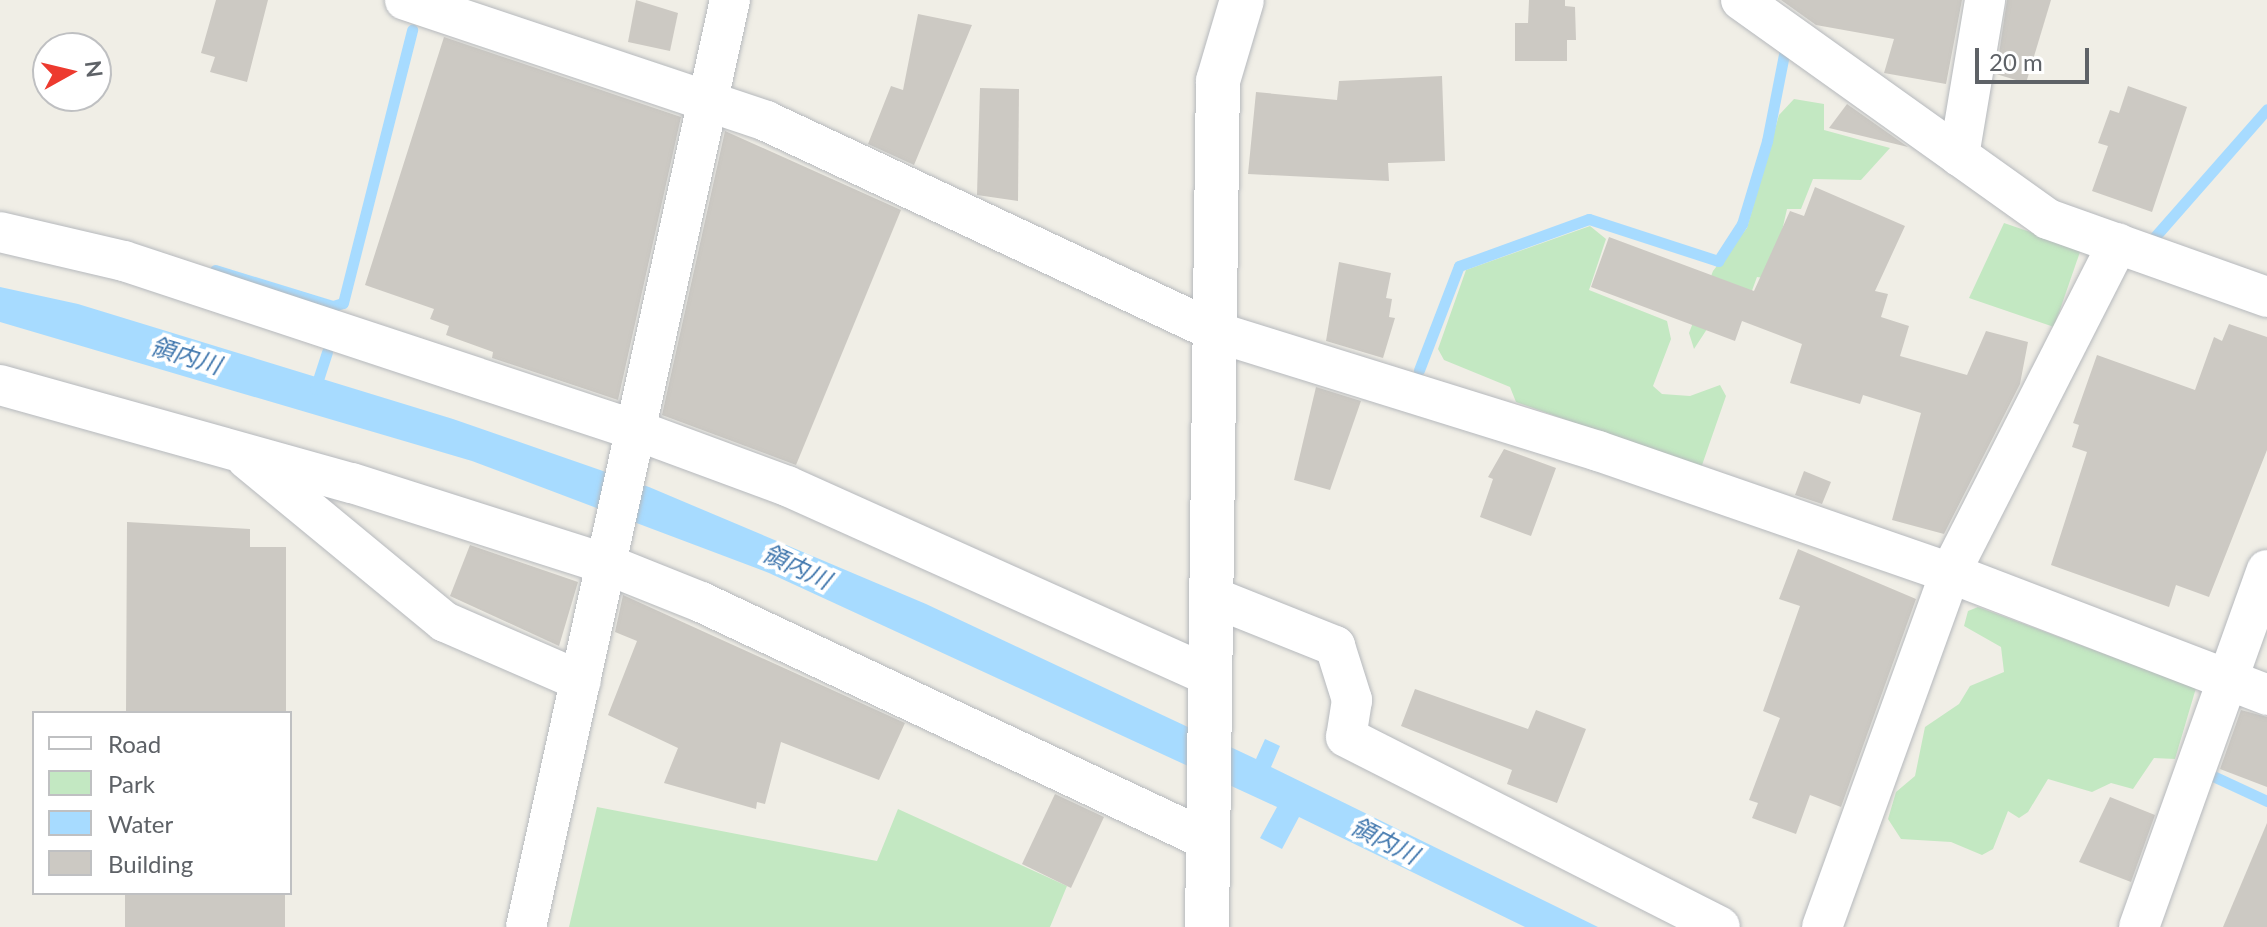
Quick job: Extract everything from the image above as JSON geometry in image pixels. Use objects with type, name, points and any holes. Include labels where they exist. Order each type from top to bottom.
[{"type":"street","points":[[526,927],[730,0]]},
{"type":"street","points":[[1207,927],[1218,81],[1242,0]]},
{"type":"street","points":[[1741,0],[2048,219],[2267,297]]},
{"type":"street","points":[[1959,156],[1985,0]]},
{"type":"street","points":[[418,2],[766,121],[1216,332],[1598,451],[1950,573],[2267,695]]},
{"type":"street","points":[[0,232],[124,261],[634,444],[787,486],[1208,681]]},
{"type":"street","points":[[1822,927],[1950,573],[2118,243]]},
{"type":"street","points":[[0,385],[609,552],[701,602],[1207,833]]},
{"type":"street","points":[[0,399],[53,399]]},
{"type":"street","points":[[235,450],[445,622],[581,681]]},
{"type":"street","points":[[2139,927],[2231,679],[2267,570]]},
{"type":"street","points":[[1210,596],[1335,646],[1352,700],[1346,737],[1720,927]]},
{"type":"green space","points":[[1794,99],[1824,104],[1824,130],[1890,148],[1861,180],[1813,179],[1801,209],[1787,209],[1771,279],[1757,277],[1739,326],[1709,326],[1694,349],[1689,333],[1713,271],[1747,228],[1779,115]]},
{"type":"green space","points":[[2004,223],[2081,249],[2054,327],[1969,298]]},
{"type":"green space","points":[[1590,226],[1606,239],[1589,290],[1667,321],[1671,339],[1653,386],[1662,394],[1690,396],[1720,385],[1726,396],[1701,468],[1516,402],[1510,387],[1444,360],[1438,349],[1466,270]]},
{"type":"green space","points":[[1978,607],[2196,688],[2175,759],[2154,758],[2133,789],[2111,783],[2092,792],[2048,779],[2028,812],[2019,818],[2008,811],[1993,849],[1982,855],[1951,842],[1901,839],[1888,819],[1896,792],[1915,776],[1925,727],[1959,704],[1970,686],[2004,672],[2001,647],[1964,626],[1968,611]]},
{"type":"green space","points":[[597,807],[877,861],[898,809],[1067,886],[1050,927],[569,927]]},
{"type":"water","name":"領内川","points":[[0,287],[78,304],[453,419],[649,487],[926,604],[1256,759],[1265,739],[1280,746],[1271,767],[1598,927],[1525,927],[1299,817],[1282,849],[1260,838],[1277,807],[769,573],[472,461],[0,322]]},
{"type":"building","points":[[216,0],[268,0],[247,82],[210,72],[215,57],[201,53]]},
{"type":"building","points":[[636,0],[678,13],[670,51],[628,42]]},
{"type":"building","points":[[1529,0],[1565,0],[1565,6],[1575,7],[1576,40],[1567,40],[1567,61],[1515,61],[1515,23],[1528,23]]},
{"type":"building","points":[[1781,0],[1962,0],[1946,84],[1884,73],[1894,39],[1816,25]]},
{"type":"building","points":[[2007,0],[2051,0],[2026,83],[1996,74]]},
{"type":"building","points":[[918,14],[972,25],[914,165],[868,144],[891,86],[903,90]]},
{"type":"building","points":[[444,37],[681,117],[618,400],[492,358],[493,352],[446,335],[449,326],[430,319],[434,309],[365,285]]},
{"type":"building","points":[[1442,76],[1445,161],[1388,163],[1389,181],[1248,174],[1256,92],[1337,100],[1339,81]]},
{"type":"building","points":[[2128,86],[2187,107],[2152,212],[2092,191],[2108,146],[2098,143],[2110,110],[2119,113]]},
{"type":"building","points":[[980,88],[1019,89],[1018,201],[977,195]]},
{"type":"building","points":[[1847,104],[1908,147],[1829,128]]},
{"type":"building","points":[[725,131],[901,210],[796,465],[662,415]]},
{"type":"building","points":[[1815,187],[1905,226],[1875,291],[1888,294],[1881,317],[1909,326],[1900,356],[1967,375],[1986,331],[2028,342],[2020,384],[1944,534],[1892,520],[1921,413],[1863,395],[1860,404],[1790,383],[1802,344],[1742,321],[1735,341],[1591,287],[1609,237],[1754,291],[1790,211],[1804,216]]},
{"type":"building","points":[[1339,262],[1391,273],[1386,298],[1392,299],[1389,317],[1395,318],[1383,358],[1326,341]]},
{"type":"building","points":[[2229,324],[2267,337],[2267,450],[2209,597],[2176,585],[2169,607],[2051,565],[2087,452],[2072,447],[2079,425],[2073,423],[2097,355],[2195,390],[2214,337],[2222,341]]},
{"type":"building","points":[[1316,387],[1361,401],[1330,490],[1294,480]]},
{"type":"building","points":[[1504,449],[1556,468],[1531,536],[1480,517],[1493,479],[1488,477]]},
{"type":"building","points":[[1804,471],[1831,482],[1822,504],[1795,495]]},
{"type":"building","points":[[127,522],[250,529],[250,547],[286,547],[286,711],[126,711]]},
{"type":"building","points":[[470,545],[578,582],[559,646],[450,596]]},
{"type":"building","points":[[1798,549],[1916,599],[1841,807],[1810,795],[1796,834],[1752,818],[1758,803],[1749,800],[1780,718],[1763,711],[1800,606],[1779,599]]},
{"type":"building","points":[[623,595],[905,723],[879,780],[781,742],[765,804],[757,802],[756,809],[664,783],[678,748],[608,715],[637,641],[615,632]]},
{"type":"building","points":[[1415,689],[1528,729],[1536,710],[1586,729],[1557,803],[1507,784],[1512,770],[1401,726]]},
{"type":"building","points":[[2241,710],[2267,717],[2267,787],[2220,769]]},
{"type":"building","points":[[1055,794],[1104,817],[1071,888],[1022,864]]},
{"type":"building","points":[[2110,797],[2155,815],[2131,882],[2079,862]]},
{"type":"building","points":[[2267,823],[2267,927],[2223,927]]},
{"type":"building","points":[[125,895],[285,895],[285,927],[125,927]]},
{"type":"waterway","points":[[215,270],[333,306],[343,303],[412,30]]},
{"type":"waterway","points":[[1419,370],[1459,266],[1589,219],[1718,261],[1742,224],[1767,141],[1785,49]]},
{"type":"waterway","points":[[2152,240],[2267,109]]},
{"type":"waterway","points":[[315,389],[327,352]]},
{"type":"waterway","points":[[2213,776],[2267,801]]}]
